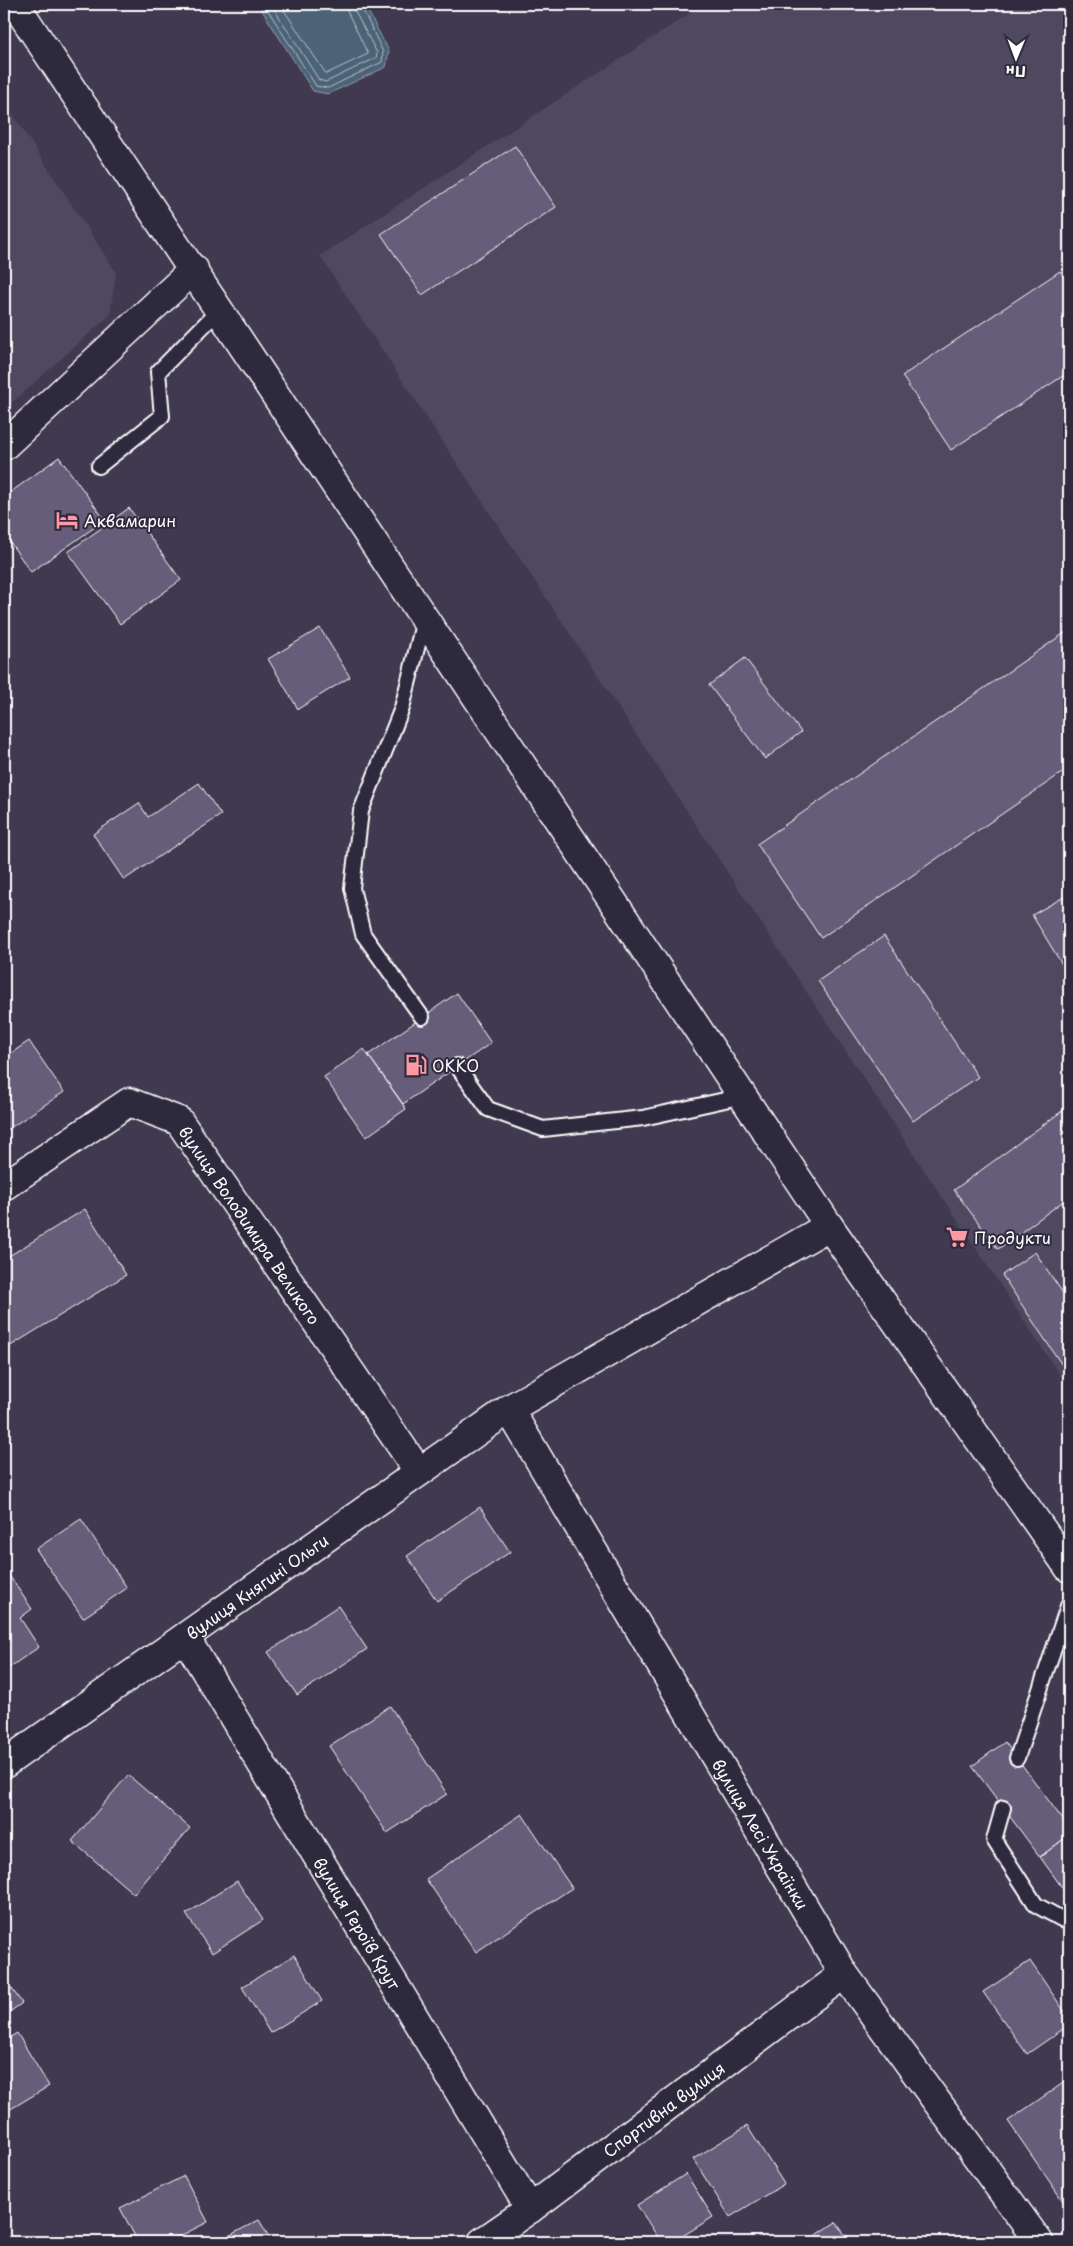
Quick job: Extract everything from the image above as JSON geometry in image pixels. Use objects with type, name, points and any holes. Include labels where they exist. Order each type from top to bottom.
[{"type":"street","points":[[15,4],[830,1226],[1069,1568]]},
{"type":"street","points":[[4,446],[194,270]]},
{"type":"street","name":"вулиця Володимира Великого","points":[[4,1186],[129,1102],[179,1121],[419,1472]]},
{"type":"street","name":"вулиця Княгині Ольги","points":[[4,1764],[509,1408],[830,1226]]},
{"type":"street","name":"вулиця Лесі Українки","points":[[509,1408],[844,1974],[1039,2242]]},
{"type":"street","name":"вулиця Героїв Крут","points":[[184,1637],[530,2209]]},
{"type":"street","name":"Спортивна вулиця","points":[[482,2242],[530,2209],[844,1974]]},
{"type":"lane","points":[[99,466],[162,416],[158,372],[220,309]]},
{"type":"lane","points":[[422,1016],[363,934],[352,888],[361,812],[402,708],[425,617]]},
{"type":"lane","points":[[458,1066],[488,1109],[543,1129],[643,1118],[743,1096]]},
{"type":"lane","points":[[1017,1758],[1069,1603]]},
{"type":"lane","points":[[1003,1808],[994,1840],[1036,1905],[1069,1923]]},
{"type":"shaded area","points":[[704,4],[1069,4],[1069,1389],[320,256]]},
{"type":"shaded area","points":[[4,101],[116,272],[110,315],[4,410]]},
{"type":"water","points":[[258,4],[364,4],[389,51],[386,67],[328,94],[313,91]]},
{"type":"building","points":[[515,146],[556,207],[422,295],[381,234]]},
{"type":"building","points":[[1060,271],[1069,285],[1069,372],[951,450],[902,376]]},
{"type":"building","points":[[59,457],[105,520],[31,572],[4,534],[4,497]]},
{"type":"building","points":[[129,508],[181,580],[120,624],[68,552]]},
{"type":"building","points":[[320,628],[350,677],[298,709],[268,659]]},
{"type":"building","points":[[1069,630],[1069,768],[821,938],[757,844]]},
{"type":"building","points":[[745,658],[801,732],[765,759],[709,685]]},
{"type":"building","points":[[199,783],[221,815],[124,880],[93,834],[139,803],[148,817]]},
{"type":"building","points":[[1069,894],[1069,970],[1066,971],[1032,915]]},
{"type":"building","points":[[884,936],[978,1077],[913,1121],[818,981]]},
{"type":"building","points":[[457,993],[491,1043],[403,1104],[368,1055]]},
{"type":"building","points":[[29,1041],[64,1092],[4,1132],[4,1058]]},
{"type":"building","points":[[364,1049],[406,1109],[366,1137],[324,1077]]},
{"type":"building","points":[[1069,1106],[1069,1197],[998,1249],[954,1190]]},
{"type":"building","points":[[85,1209],[126,1275],[4,1350],[4,1259]]},
{"type":"building","points":[[1035,1252],[1069,1302],[1069,1360],[1062,1365],[1002,1275]]},
{"type":"building","points":[[480,1507],[510,1552],[437,1601],[407,1556]]},
{"type":"building","points":[[81,1519],[127,1588],[83,1618],[36,1549]]},
{"type":"building","points":[[4,1568],[32,1609],[20,1618],[39,1647],[4,1671]]},
{"type":"building","points":[[338,1606],[367,1649],[297,1695],[268,1652]]},
{"type":"building","points":[[390,1706],[447,1794],[387,1833],[329,1746]]},
{"type":"building","points":[[1005,1742],[1069,1828],[1069,1835],[1040,1857],[972,1766]]},
{"type":"building","points":[[128,1775],[190,1828],[134,1894],[72,1841]]},
{"type":"building","points":[[522,1814],[572,1888],[476,1952],[426,1879]]},
{"type":"building","points":[[1069,1835],[1069,1897],[1040,1857]]},
{"type":"building","points":[[237,1881],[263,1920],[212,1953],[186,1914]]},
{"type":"building","points":[[294,1955],[322,2001],[270,2033],[242,1987]]},
{"type":"building","points":[[1030,1961],[1069,2018],[1069,2025],[1027,2054],[983,1992]]},
{"type":"building","points":[[4,1978],[22,2003],[4,2016]]},
{"type":"building","points":[[17,2033],[49,2086],[4,2113],[4,2041]]},
{"type":"building","points":[[1069,2079],[1069,2210],[1008,2121]]},
{"type":"building","points":[[747,2126],[784,2184],[730,2217],[693,2159]]},
{"type":"building","points":[[686,2174],[713,2217],[673,2242],[661,2242],[637,2205]]},
{"type":"building","points":[[184,2176],[208,2222],[168,2242],[138,2242],[120,2208]]},
{"type":"building","points":[[259,2220],[272,2242],[217,2242]]},
{"type":"building","points":[[836,2222],[850,2242],[806,2242]]},
{"type":"place","name":"Аквамарин","points":[[67,520]]},
{"type":"place","name":"OKKO","points":[[416,1065]]},
{"type":"place","name":"Продукти","points":[[957,1237]]}]
